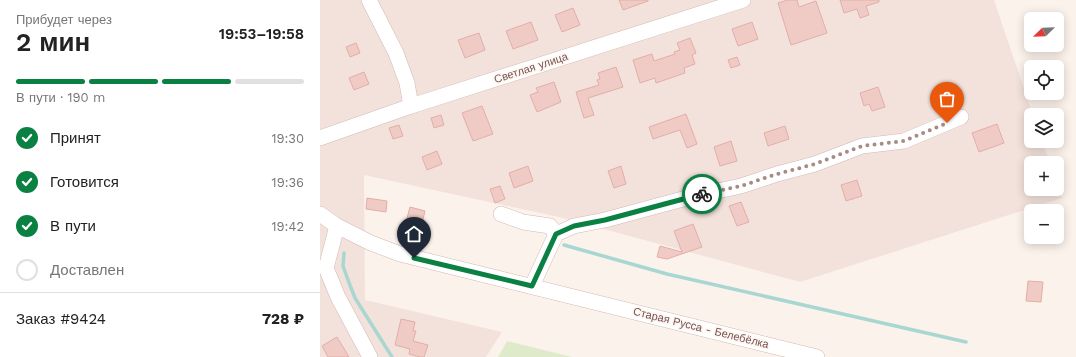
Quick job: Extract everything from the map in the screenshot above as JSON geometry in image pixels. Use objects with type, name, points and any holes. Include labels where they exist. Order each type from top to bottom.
[{"type":"street","points":[[369,0],[396,53],[407,84],[411,106]]},
{"type":"street","name":"Светлая улица","points":[[320,138],[411,106],[743,0]]},
{"type":"street","points":[[532,286],[556,234],[574,226],[605,220],[694,196],[741,186],[777,174],[815,164],[862,146],[904,141],[961,117]]},
{"type":"street","name":"Старая Русса - Белебёлка","points":[[320,214],[337,226],[371,243],[400,254],[817,357]]},
{"type":"street","points":[[501,214],[523,222],[550,226],[556,234]]},
{"type":"street","points":[[337,226],[323,270],[370,357]]},
{"type":"shaded area","points":[[320,0],[994,0],[1024,88],[1024,100],[1028,100],[1031,108],[1024,108],[1024,148],[1045,148],[1047,156],[1024,156],[1024,196],[1061,196],[1062,198],[1043,204],[1024,204],[1024,210],[800,282],[559,217],[364,175],[365,300],[502,332],[486,357],[320,357]]},
{"type":"green space","points":[[507,341],[572,357],[498,357]]},
{"type":"building","points":[[619,0],[648,0],[648,1],[623,10]]},
{"type":"building","points":[[788,0],[797,0],[799,7],[816,1],[827,33],[791,45],[778,3]]},
{"type":"building","points":[[840,0],[879,0],[879,2],[866,6],[869,15],[860,18],[857,9],[844,13]]},
{"type":"building","points":[[573,8],[580,25],[562,32],[555,15]]},
{"type":"building","points":[[531,22],[538,40],[513,49],[506,31]]},
{"type":"building","points":[[752,22],[758,39],[738,46],[732,29]]},
{"type":"building","points":[[479,33],[485,50],[465,58],[458,40]]},
{"type":"building","points":[[690,38],[696,53],[692,55],[695,64],[684,68],[685,73],[656,83],[655,78],[640,83],[633,60],[652,54],[654,61],[675,54],[674,52],[680,50],[677,43]]},
{"type":"building","points":[[356,43],[360,53],[350,57],[346,47]]},
{"type":"building","points":[[737,57],[740,65],[731,68],[728,60]]},
{"type":"building","points":[[616,67],[623,87],[588,98],[594,115],[584,118],[576,92],[599,85],[597,80],[600,79],[598,73]]},
{"type":"building","points":[[364,72],[369,84],[354,90],[349,78]]},
{"type":"building","points":[[554,82],[561,102],[537,112],[530,95],[538,92],[536,88]]},
{"type":"building","points":[[878,87],[885,107],[872,111],[869,104],[864,106],[860,93]]},
{"type":"building","points":[[482,106],[493,134],[473,141],[462,113]]},
{"type":"building","points":[[686,114],[697,144],[687,148],[680,130],[653,139],[649,127]]},
{"type":"building","points":[[441,115],[444,125],[434,128],[431,118]]},
{"type":"building","points":[[997,124],[1004,143],[979,152],[972,133]]},
{"type":"building","points":[[399,125],[403,136],[393,139],[389,128]]},
{"type":"building","points":[[785,126],[789,139],[768,146],[764,133]]},
{"type":"building","points":[[731,141],[737,161],[720,166],[714,147]]},
{"type":"building","points":[[437,151],[442,164],[427,170],[422,157]]},
{"type":"building","points":[[528,166],[533,181],[514,188],[509,173]]},
{"type":"building","points":[[621,166],[626,184],[614,188],[608,171]]},
{"type":"building","points":[[857,180],[862,196],[846,201],[841,185]]},
{"type":"building","points":[[500,186],[505,199],[495,203],[490,189]]},
{"type":"building","points":[[367,198],[387,201],[386,212],[366,209]]},
{"type":"building","points":[[741,202],[749,222],[737,226],[729,206]]},
{"type":"building","points":[[410,207],[425,211],[422,223],[419,223],[416,236],[403,233]]},
{"type":"building","points":[[693,224],[702,247],[667,259],[657,257],[660,246],[682,252],[674,231]]},
{"type":"building","points":[[1028,281],[1043,282],[1041,302],[1026,301]]},
{"type":"building","points":[[401,319],[415,322],[413,331],[416,331],[413,341],[428,345],[424,357],[409,354],[410,349],[395,345]]},
{"type":"building","points":[[337,337],[349,357],[328,357],[322,346]]},
{"type":"waterway","points":[[564,245],[667,274],[966,342]]},
{"type":"waterway","points":[[344,253],[343,266],[355,298],[392,357]]},
{"type":"way so far","points":[[702,194],[741,186],[777,174],[815,164],[862,146],[904,141],[947,123]]},
{"type":"route","points":[[414,258],[532,286],[556,234],[574,226],[605,220],[702,194]]}]
